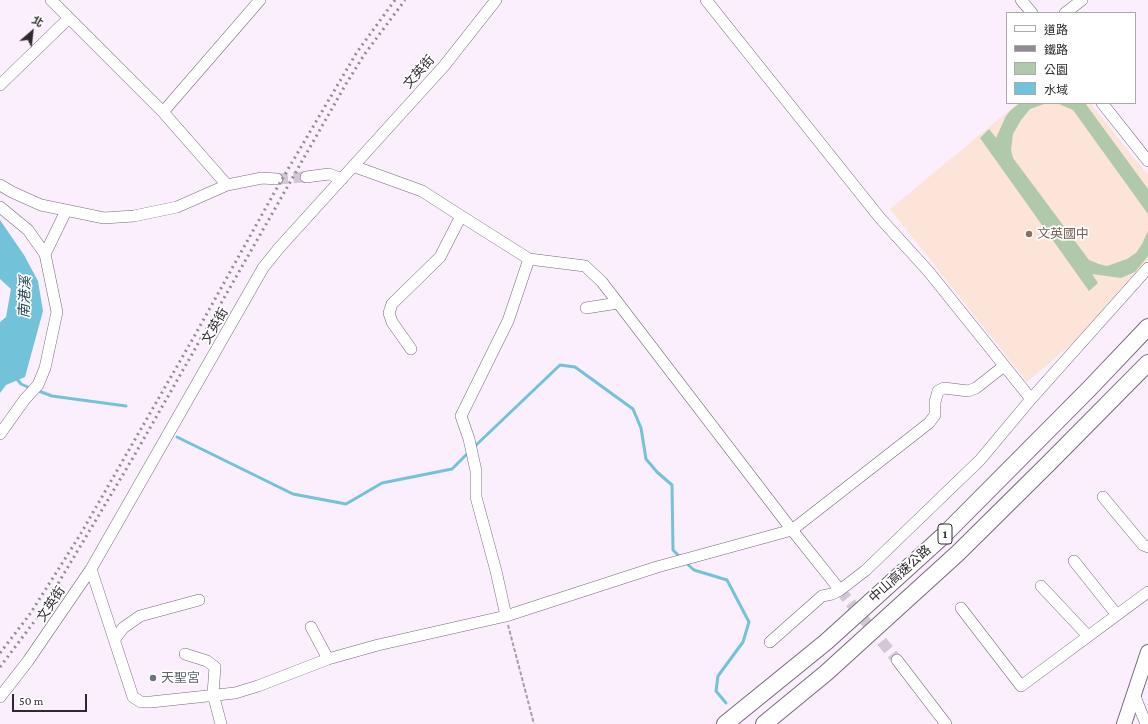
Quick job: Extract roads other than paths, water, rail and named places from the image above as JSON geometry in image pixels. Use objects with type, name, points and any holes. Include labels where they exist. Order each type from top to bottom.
[{"type":"highway","name":"中山高速公路","points":[[725,724],[826,642],[943,536],[1089,389],[1148,327]]},
{"type":"highway","name":"中山高速公路","points":[[764,724],[826,672],[958,553],[1049,464],[1148,363]]},
{"type":"main road","points":[[1124,724],[1148,652]]},
{"type":"street","points":[[51,0],[163,112],[227,185]]},
{"type":"street","points":[[163,112],[260,0]]},
{"type":"street","name":"文英街","points":[[0,697],[28,661],[91,569],[253,288],[262,268],[444,66],[496,0]]},
{"type":"street","points":[[706,0],[880,218],[929,272],[1031,399]]},
{"type":"street","points":[[1021,0],[1031,12]]},
{"type":"street","points":[[1066,12],[1082,0]]},
{"type":"street","points":[[0,85],[69,18]]},
{"type":"street","points":[[1103,104],[1148,161]]},
{"type":"street","points":[[353,166],[422,191],[529,259],[585,266],[602,282],[792,530],[840,590]]},
{"type":"street","points":[[306,177],[329,174],[342,179]]},
{"type":"street","points":[[0,185],[41,205],[104,218],[134,216],[177,207],[227,185],[262,178],[277,179]]},
{"type":"street","points":[[0,207],[28,230],[45,254],[57,312],[45,368],[38,385],[24,399],[0,434]]},
{"type":"street","points":[[45,254],[66,211]]},
{"type":"street","points":[[411,349],[392,322],[389,313],[392,304],[440,257],[461,216]]},
{"type":"street","points":[[506,616],[496,571],[476,497],[476,471],[472,450],[461,416],[508,321],[529,259]]},
{"type":"street","points":[[770,642],[822,596],[832,594],[840,590],[866,570],[980,460],[1031,399],[1148,268]]},
{"type":"street","points":[[586,308],[618,303]]},
{"type":"street","points":[[91,569],[133,698],[141,702],[151,702],[213,694],[235,693],[258,686],[328,659],[378,645],[506,616],[683,560],[792,530],[929,424],[935,415],[935,402],[938,391],[944,388],[968,391],[976,388],[1004,366]]},
{"type":"street","points":[[1104,497],[1143,545],[1148,547]]},
{"type":"street","points":[[1074,560],[1117,615]]},
{"type":"street","points":[[1041,586],[1088,636]]},
{"type":"street","points":[[961,608],[1021,686],[1148,592]]},
{"type":"street","points":[[115,639],[123,628],[140,616],[199,600]]},
{"type":"street","points":[[311,627],[328,659]]},
{"type":"street","points":[[185,654],[207,661],[215,667],[213,694],[221,724]]},
{"type":"street","points":[[897,660],[946,724]]},
{"type":"street","points":[[1134,694],[1146,724]]},
{"type":"water","name":"南港溪","points":[[0,220],[24,255],[38,281],[43,311],[25,377],[6,385],[0,393],[0,322],[6,317],[11,289],[0,279]]},
{"type":"waterway","points":[[473,448],[560,365],[575,367],[633,409],[641,428],[646,459],[657,472],[672,485],[673,550],[681,558]]},
{"type":"waterway","points":[[16,378],[21,384],[30,388]]},
{"type":"waterway","points":[[36,390],[52,396],[126,406]]},
{"type":"waterway","points":[[177,437],[293,494],[346,504],[382,483],[452,469],[469,452]]},
{"type":"waterway","points":[[685,562],[694,570],[727,580],[749,622],[743,642],[718,676],[716,691],[726,703]]},
{"type":"tunnel","points":[[277,179],[306,177]]},
{"type":"tunnel","points":[[840,590],[897,660]]},
{"type":"railway","points":[[0,653],[30,614],[80,535],[195,335],[274,193],[357,52],[395,0]]},
{"type":"railway","points":[[0,667],[40,614],[134,456],[346,84],[364,55],[405,0]]},
{"type":"place","name":"文英國中","points":[[1029,234]]},
{"type":"place","name":"天聖宮","points":[[153,678]]}]
